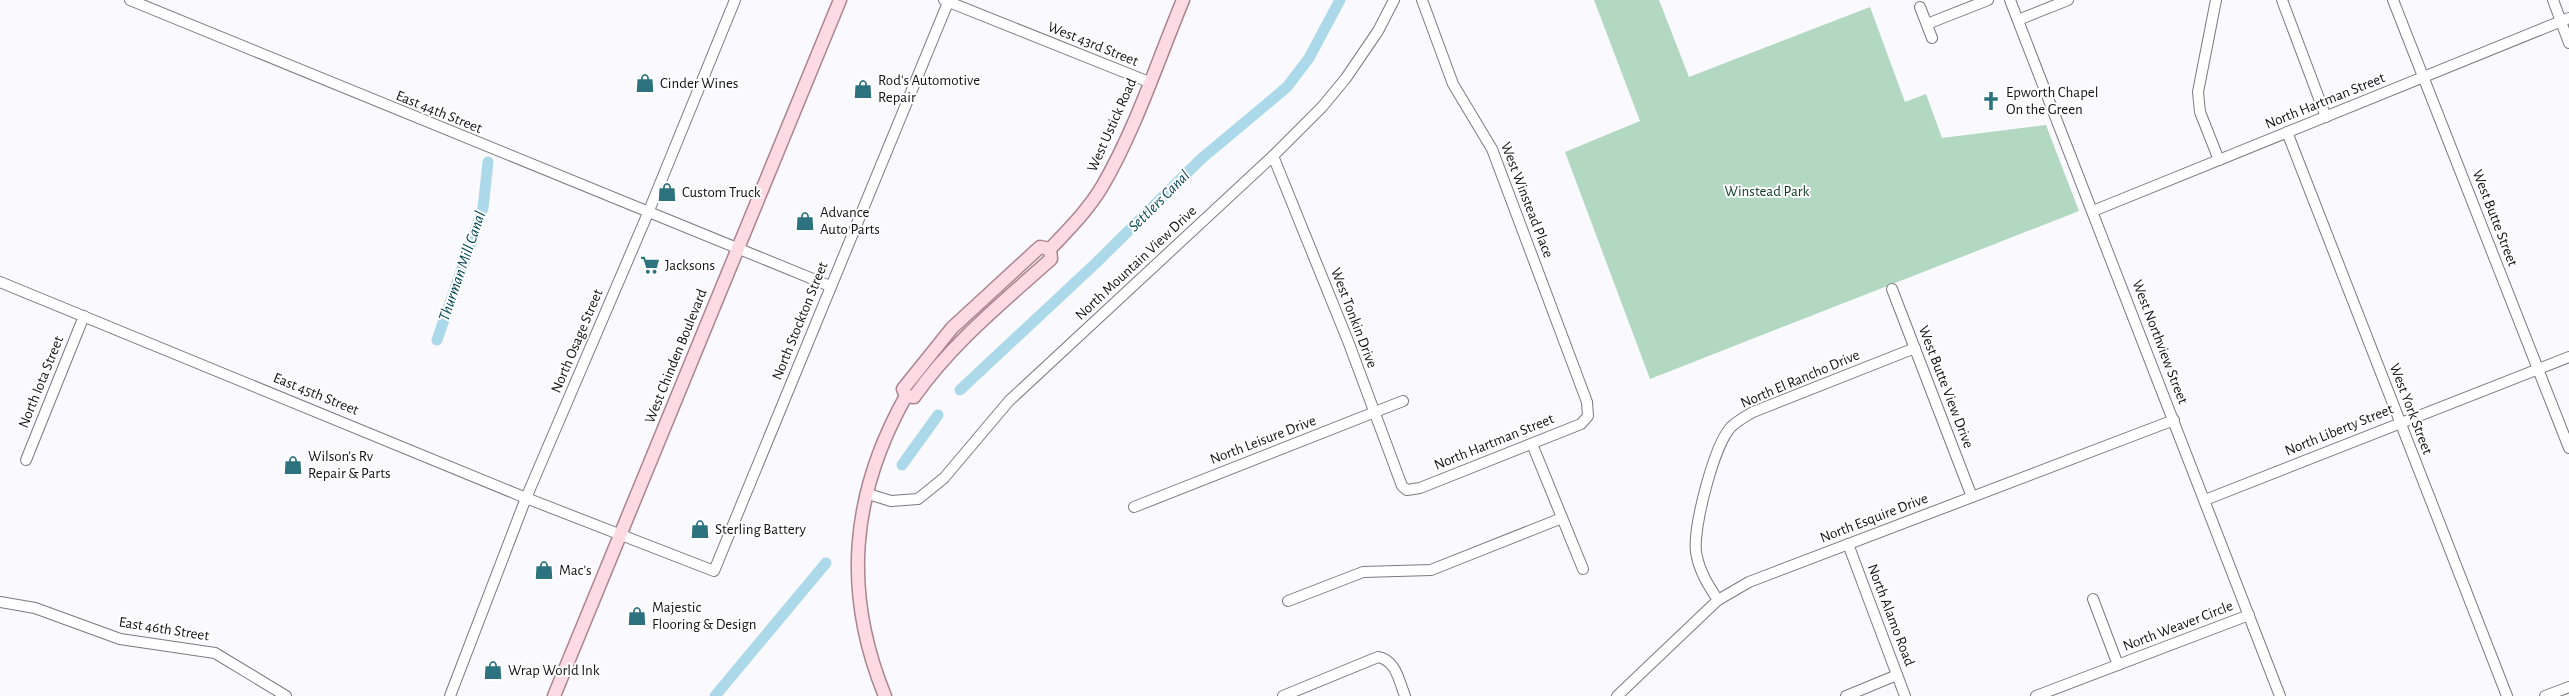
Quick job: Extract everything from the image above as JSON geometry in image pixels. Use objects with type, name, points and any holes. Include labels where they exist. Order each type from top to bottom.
[{"type":"main road","name":"West Chinden Boulevard","points":[[554,696],[840,0]]},
{"type":"main road","name":"West Ustick Road","points":[[885,696],[871,662],[859,605],[856,559],[862,515],[890,424],[906,396],[914,396],[930,374],[962,339],[1051,259],[1050,249],[1071,228],[1103,184],[1149,82],[1183,0]]},
{"type":"street","name":"East 44th Street","points":[[130,0],[830,286]]},
{"type":"street","name":"North Osage Street","points":[[450,696],[526,498],[736,0]]},
{"type":"street","name":"North Mountain View Drive","points":[[868,494],[891,501],[903,501],[918,498],[932,489],[1009,401],[1273,156],[1322,107],[1346,78],[1378,31],[1394,0]]},
{"type":"street","name":"West Winstead Place","points":[[1422,0],[1453,84],[1492,148],[1587,402],[1588,416]]},
{"type":"street","points":[[1926,24],[1988,0]]},
{"type":"street","name":"West Northview Street","points":[[2010,0],[2280,696]]},
{"type":"street","points":[[2018,20],[2068,0]]},
{"type":"street","points":[[2216,0],[2198,92],[2200,112],[2219,160]]},
{"type":"street","points":[[2282,0],[2326,117]]},
{"type":"street","name":"West Butte Street","points":[[2393,0],[2569,448]]},
{"type":"street","points":[[2553,0],[2565,20],[2569,43]]},
{"type":"street","name":"West 43rd Street","points":[[947,1],[1149,82]]},
{"type":"street","name":"North Stockton Street","points":[[714,571],[947,1]]},
{"type":"street","points":[[1920,8],[1932,38]]},
{"type":"street","name":"North Hartman Street","points":[[2093,211],[2565,20]]},
{"type":"street","name":"West York Street","points":[[2287,132],[2507,696]]},
{"type":"street","name":"West Tonkin Drive","points":[[1273,156],[1348,341],[1399,482],[1408,490]]},
{"type":"street","name":"East 45th Street","points":[[0,282],[526,498],[714,571]]},
{"type":"street","name":"West Butte View Drive","points":[[1892,289],[1972,497]]},
{"type":"street","name":"North Iota Street","points":[[26,460],[84,316]]},
{"type":"street","name":"North El Rancho Drive","points":[[1718,600],[1704,580],[1696,552],[1696,534],[1719,447],[1730,428],[1753,412],[1915,348]]},
{"type":"street","name":"North Liberty Street","points":[[2205,500],[2569,357]]},
{"type":"street","name":"North Leisure Drive","points":[[1134,507],[1403,401]]},
{"type":"street","name":"North Hartman Street","points":[[1408,490],[1420,488],[1581,424],[1588,416]]},
{"type":"street","name":"North Esquire Drive","points":[[1617,696],[1718,600],[1749,582],[2174,420]]},
{"type":"street","points":[[1532,444],[1583,569]]},
{"type":"street","points":[[1288,601],[1363,572],[1431,570],[1562,518]]},
{"type":"street","name":"North Alamo Road","points":[[1848,544],[1905,696]]},
{"type":"street","name":"North Weaver Circle","points":[[2093,599],[2118,665]]},
{"type":"street","name":"East 46th Street","points":[[0,602],[35,608],[120,639],[215,652],[286,696]]},
{"type":"street","name":"North Weaver Circle","points":[[2036,696],[2249,615]]},
{"type":"street","points":[[1283,696],[1378,657],[1387,658],[1392,665],[1405,696]]},
{"type":"street","points":[[1846,696],[1897,675]]},
{"type":"street","points":[[2545,696],[2569,687]]},
{"type":"green space","name":"Winstead Park","points":[[1594,0],[1659,0],[1689,77],[1870,7],[1905,102],[1926,94],[1942,138],[2046,125],[2079,211],[1650,379],[1565,152],[1640,121]]},
{"type":"waterway","name":"Settlers Canal","points":[[960,390],[1096,263],[1201,159],[1287,87],[1309,58],[1340,0]]},
{"type":"waterway","name":"Thurman Mill Canal","points":[[437,340],[483,208],[488,162]]},
{"type":"waterway","name":"Settlers Canal","points":[[902,465],[938,415]]},
{"type":"waterway","name":"Settlers Canal","points":[[715,696],[826,563]]},
{"type":"place","name":"Cinder Wines","points":[[645,83]]},
{"type":"place","name":"Rod's Automotive Repair","points":[[863,89]]},
{"type":"place","name":"Epworth Chapel On the Green","points":[[1991,101]]},
{"type":"place","name":"Custom Truck","points":[[667,192]]},
{"type":"place","name":"Advance Auto Parts","points":[[805,221]]},
{"type":"place","name":"Jacksons","points":[[650,265]]},
{"type":"place","name":"Wilson’s Rv Repair & Parts","points":[[293,465]]},
{"type":"place","name":"Sterling Battery","points":[[700,529]]},
{"type":"place","name":"Mac's","points":[[544,570]]},
{"type":"place","name":"Majestic Flooring & Design","points":[[637,616]]},
{"type":"place","name":"Wrap World Ink","points":[[493,670]]}]
